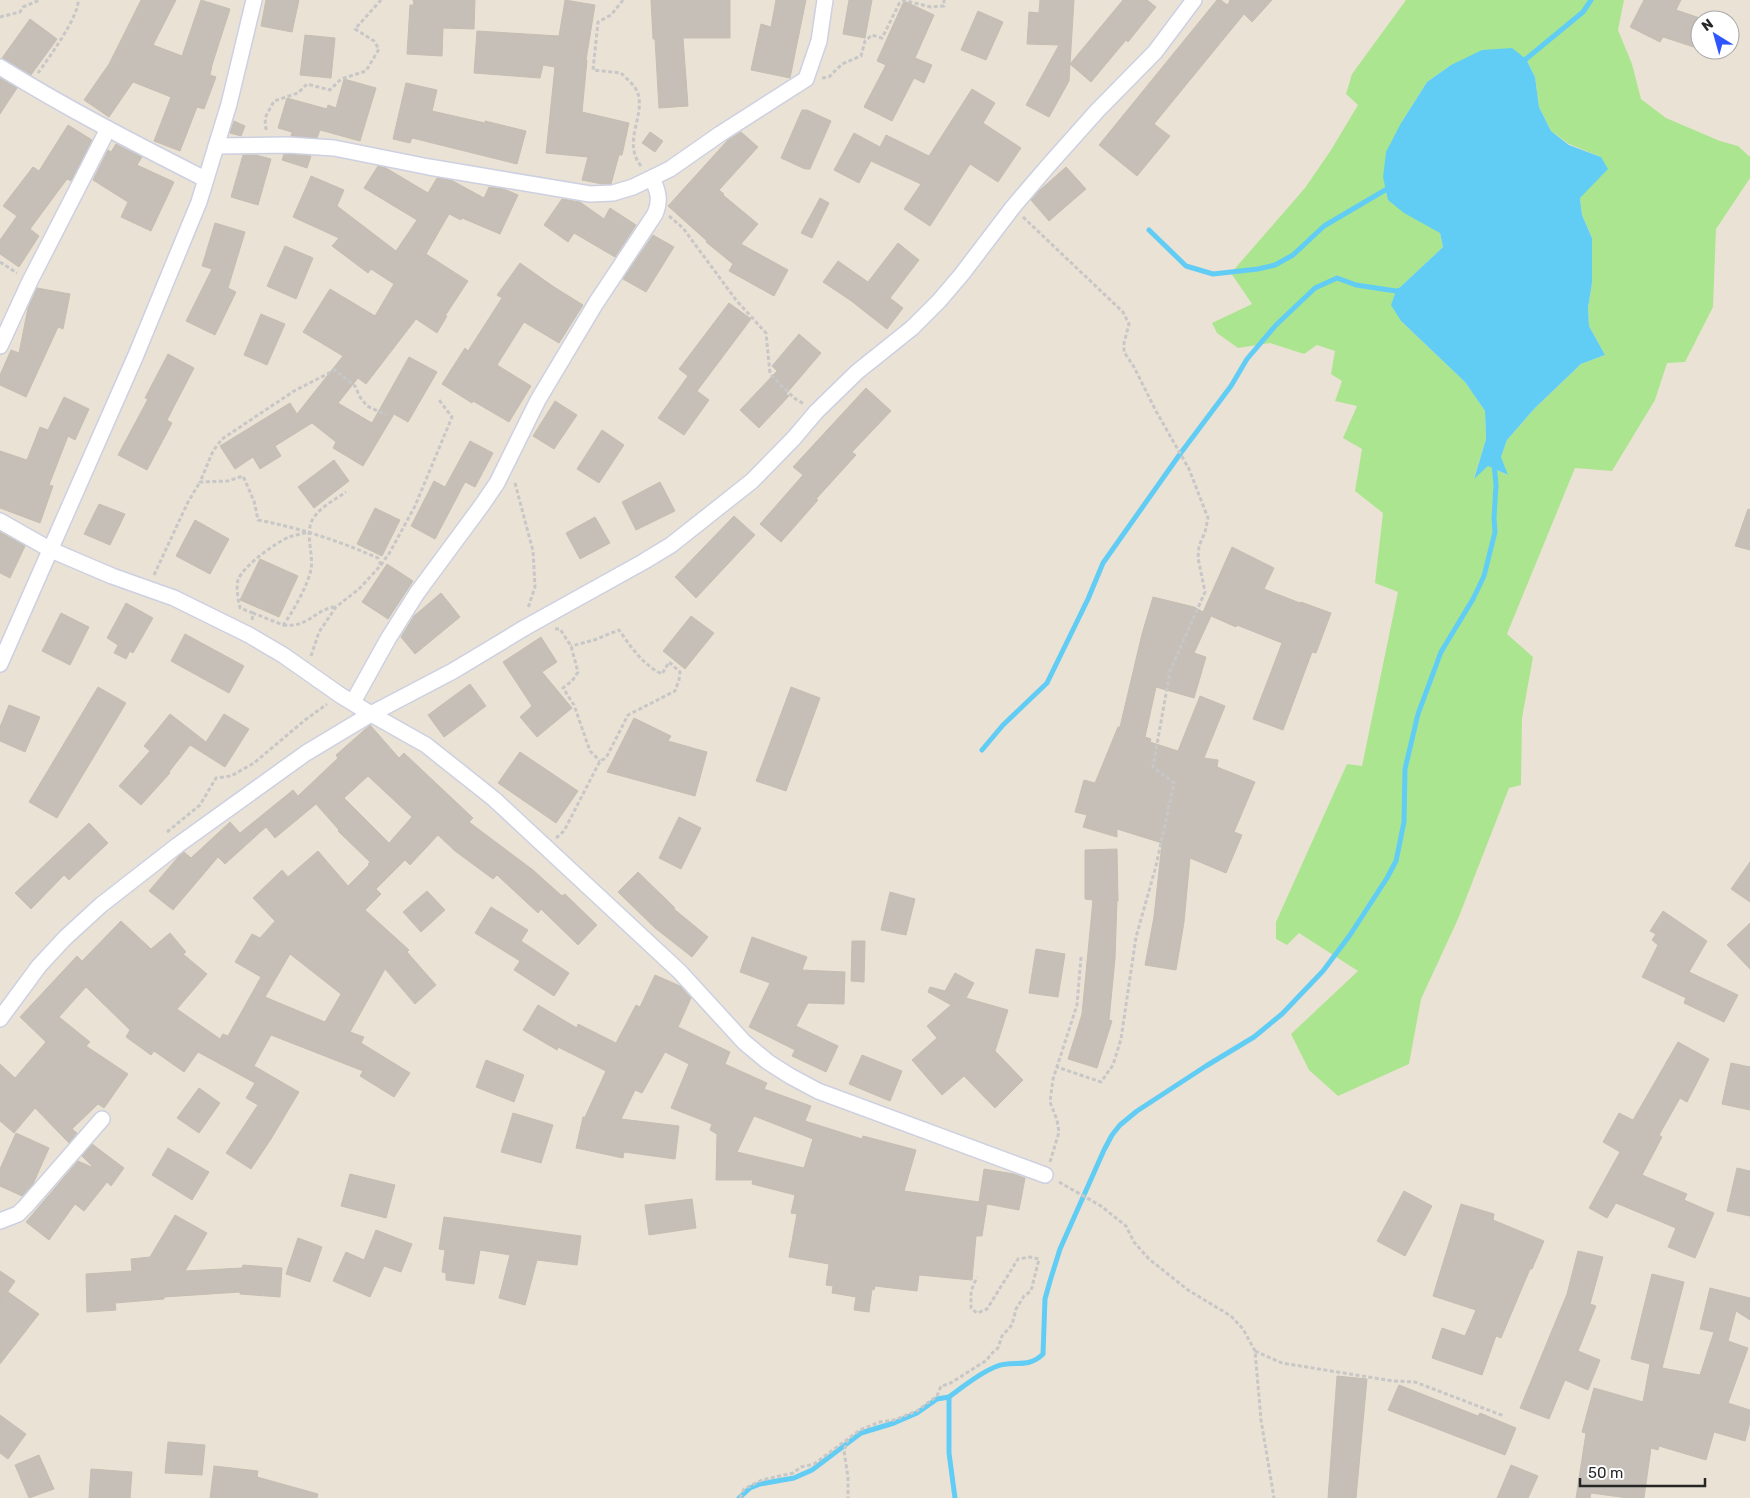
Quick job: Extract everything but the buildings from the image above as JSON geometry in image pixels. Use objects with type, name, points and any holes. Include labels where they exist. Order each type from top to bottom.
[{"type":"street","points":[[0,664],[168,278],[199,202],[229,104],[254,0]]},
{"type":"street","points":[[216,146],[267,145],[334,148],[429,167],[590,194],[613,193],[633,187],[670,169],[720,134],[806,79],[819,40],[825,0]]},
{"type":"street","points":[[0,1019],[39,966],[65,938],[101,905],[178,845],[306,752],[371,714],[453,671],[526,626],[671,545],[752,480],[794,438],[816,412],[857,372],[912,328],[932,308],[962,274],[1013,208],[1097,110],[1155,52],[1194,0]]},
{"type":"street","points":[[0,67],[36,90],[205,179]]},
{"type":"street","points":[[0,346],[30,281],[108,129]]},
{"type":"street","points":[[353,702],[388,639],[417,593],[482,505],[510,456],[538,400],[596,303],[650,224],[659,205],[659,196],[652,178]]},
{"type":"street","points":[[0,521],[50,550],[174,598],[249,635],[283,655],[371,714],[426,745],[494,799],[547,847],[680,972],[744,1042],[768,1062],[790,1076],[818,1091],[1045,1175]]},
{"type":"street","points":[[0,1221],[18,1214],[26,1206],[102,1118]]},
{"type":"path","points":[[0,17],[20,12],[24,7],[40,0]]},
{"type":"path","points":[[36,90],[35,78],[71,24],[79,5],[78,0]]},
{"type":"path","points":[[267,145],[265,118],[274,101],[298,93],[307,84],[330,90],[341,79],[366,71],[379,49],[374,41],[355,29],[381,0]]},
{"type":"path","points":[[623,0],[611,15],[598,22],[593,70],[621,72],[638,93],[638,109],[633,134],[636,159],[652,178]]},
{"type":"path","points":[[806,79],[829,78],[842,64],[861,56],[865,41],[872,35],[882,38],[902,0],[931,7],[944,6],[944,0]]},
{"type":"path","points":[[659,205],[683,228],[736,300],[766,333],[770,374],[794,398],[816,412]]},
{"type":"path","points":[[1013,208],[1122,312],[1129,324],[1124,343],[1124,352],[1134,367],[1188,469],[1208,518],[1199,546],[1198,558],[1205,592],[1170,671],[1153,767],[1174,784],[1156,866],[1136,937],[1121,1039],[1113,1065],[1100,1082],[1057,1067]]},
{"type":"path","points":[[0,262],[30,281]]},
{"type":"path","points":[[147,589],[168,548],[188,502],[200,482],[213,451],[222,439],[294,391],[335,370],[355,386],[367,406],[386,415]]},
{"type":"path","points":[[309,674],[310,658],[319,632],[336,607],[360,588],[381,565],[415,506],[452,417],[439,400]]},
{"type":"path","points":[[510,456],[513,478],[533,551],[535,588],[526,612],[526,626]]},
{"type":"path","points":[[200,482],[228,481],[243,476],[254,501],[258,520],[309,532],[378,558],[381,565]]},
{"type":"path","points":[[283,625],[289,618],[308,581],[311,569],[309,532],[313,517],[346,492]]},
{"type":"path","points":[[309,532],[290,537],[252,562],[238,579],[237,595],[240,608],[283,625],[301,625],[327,608],[336,607]]},
{"type":"path","points":[[249,635],[253,613]]},
{"type":"path","points":[[552,629],[560,629],[571,646],[578,672],[572,681],[563,688],[574,705],[590,751],[600,761]]},
{"type":"path","points":[[547,847],[564,831],[600,761],[606,758],[628,715],[675,691],[680,672],[669,662],[662,674],[652,669],[628,644],[619,630],[594,640],[571,646]]},
{"type":"path","points":[[1081,957],[1077,1005],[1052,1080],[1050,1102],[1057,1120],[1059,1132],[1045,1175],[1101,1206],[1126,1226],[1134,1242],[1149,1258],[1188,1290],[1231,1316],[1243,1329],[1255,1351],[1261,1420],[1274,1498]]},
{"type":"path","points":[[740,1498],[744,1489],[762,1480],[793,1473],[801,1467],[814,1464],[860,1430],[917,1411],[937,1396],[941,1386],[949,1384],[987,1360],[998,1348],[1002,1336],[1012,1325],[1016,1309],[1024,1296],[1031,1290],[1040,1259],[1030,1257],[1018,1259],[987,1309],[977,1313],[971,1308],[971,1291],[977,1277]]},
{"type":"path","points":[[1255,1351],[1282,1362],[1393,1381],[1415,1382],[1504,1416]]},
{"type":"path","points":[[848,1438],[844,1450],[848,1477],[848,1498]]},
{"type":"green space","points":[[1406,0],[1624,0],[1618,30],[1632,64],[1641,99],[1666,118],[1720,141],[1738,146],[1750,157],[1750,178],[1716,229],[1713,307],[1685,362],[1667,363],[1655,400],[1612,471],[1575,468],[1507,634],[1533,657],[1522,718],[1521,785],[1509,788],[1458,919],[1421,999],[1409,1064],[1338,1096],[1309,1070],[1291,1034],[1358,971],[1299,933],[1287,945],[1276,939],[1276,922],[1347,764],[1362,766],[1398,592],[1375,583],[1383,513],[1355,491],[1362,449],[1343,438],[1357,406],[1335,401],[1342,381],[1331,374],[1335,351],[1317,345],[1304,354],[1270,343],[1238,348],[1217,333],[1212,323],[1252,304],[1231,273],[1305,188],[1331,150],[1358,105],[1346,94],[1352,74]],"holes":[[[1526,59],[1535,77],[1539,107],[1551,131],[1569,144],[1601,157],[1580,198],[1582,215],[1592,238],[1592,283],[1588,308],[1589,326],[1605,355],[1581,364],[1535,408],[1507,440],[1501,457],[1507,475],[1487,465],[1474,478],[1486,439],[1485,411],[1465,382],[1401,321],[1396,291],[1443,247],[1440,233],[1401,123],[1427,82],[1451,65]]]},
{"type":"water","points":[[1512,48],[1526,59],[1535,77],[1539,107],[1551,131],[1569,145],[1601,157],[1608,169],[1580,198],[1582,215],[1592,238],[1592,283],[1588,308],[1589,326],[1605,355],[1581,364],[1535,408],[1507,440],[1501,457],[1508,475],[1488,466],[1474,479],[1486,439],[1485,411],[1465,382],[1401,321],[1391,305],[1396,291],[1443,247],[1440,233],[1404,213],[1388,200],[1383,177],[1386,152],[1401,123],[1427,82],[1451,65],[1482,50]]},
{"type":"waterway","points":[[1522,64],[1583,12],[1591,0]]},
{"type":"waterway","points":[[1149,230],[1186,266],[1213,274],[1258,269],[1275,265],[1293,255],[1324,226],[1392,186]]},
{"type":"waterway","points":[[982,750],[1003,725],[1047,683],[1088,599],[1103,563],[1231,386],[1247,359],[1276,325],[1315,288],[1337,278],[1356,285],[1396,291],[1401,290]]},
{"type":"waterway","points":[[955,1498],[949,1453],[949,1397],[971,1380],[989,1370],[1002,1365],[1031,1362],[1043,1354],[1045,1299],[1060,1249],[1112,1135],[1120,1125],[1137,1111],[1254,1037],[1282,1014],[1323,971],[1350,935],[1396,861],[1404,822],[1405,769],[1418,714],[1441,652],[1473,599],[1484,576],[1495,532],[1496,485],[1494,463]]},
{"type":"waterway","points":[[739,1498],[750,1488],[760,1484],[794,1478],[812,1470],[861,1433],[894,1423],[917,1413],[937,1399],[949,1397]]}]
